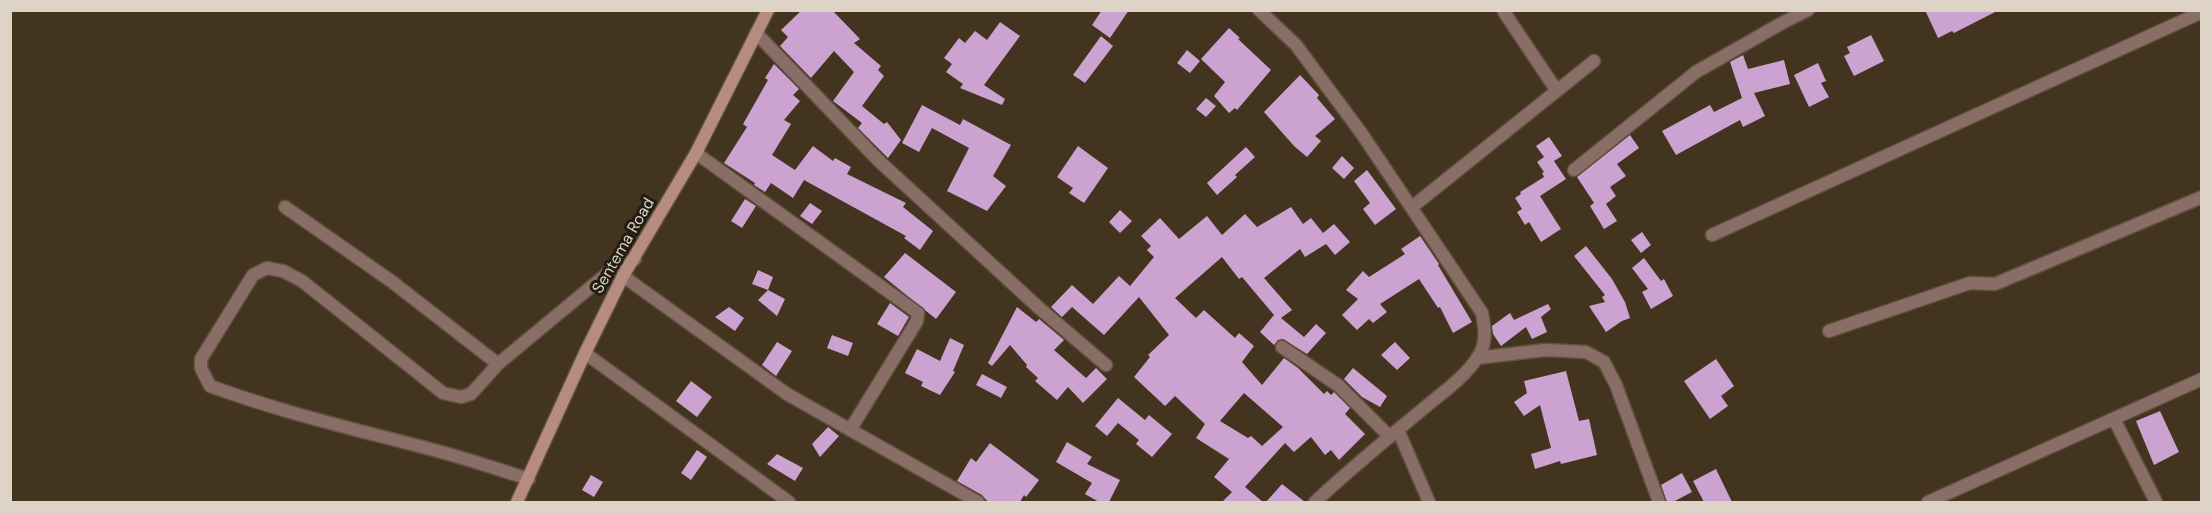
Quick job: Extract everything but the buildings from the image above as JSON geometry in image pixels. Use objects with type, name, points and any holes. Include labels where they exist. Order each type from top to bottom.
[{"type":"main road","name":"Sentema Road","points":[[517,502],[623,276],[696,153],[768,10]]},
{"type":"street","points":[[1259,10],[1296,45],[1362,134],[1482,313],[1485,327],[1484,346],[1478,358],[1456,380],[1315,502]]},
{"type":"street","points":[[1574,170],[1696,72],[1808,10]]},
{"type":"street","points":[[1504,12],[1557,91]]},
{"type":"street","points":[[1712,235],[2202,12]]},
{"type":"street","points":[[756,33],[879,161],[1038,307],[1106,365]]},
{"type":"street","points":[[1412,207],[1594,61]]},
{"type":"street","points":[[696,153],[918,313],[917,321],[850,430]]},
{"type":"street","points":[[1829,331],[1970,283],[1995,284],[2202,197]]},
{"type":"street","points":[[285,207],[391,281],[498,364]]},
{"type":"street","points":[[529,479],[442,452],[347,429],[248,400],[210,386],[201,368],[201,359],[253,275],[267,268],[283,271],[302,281],[443,393],[461,398],[471,394],[498,364],[610,271],[635,259]]},
{"type":"street","points":[[623,276],[787,394],[978,502]]},
{"type":"street","points":[[1282,346],[1339,386],[1394,433],[1429,502]]},
{"type":"street","points":[[1478,358],[1545,350],[1586,351],[1604,362],[1616,385],[1659,502]]},
{"type":"street","points":[[585,353],[789,502]]},
{"type":"street","points":[[1928,502],[2202,379]]},
{"type":"street","points":[[2114,419],[2156,502]]}]
